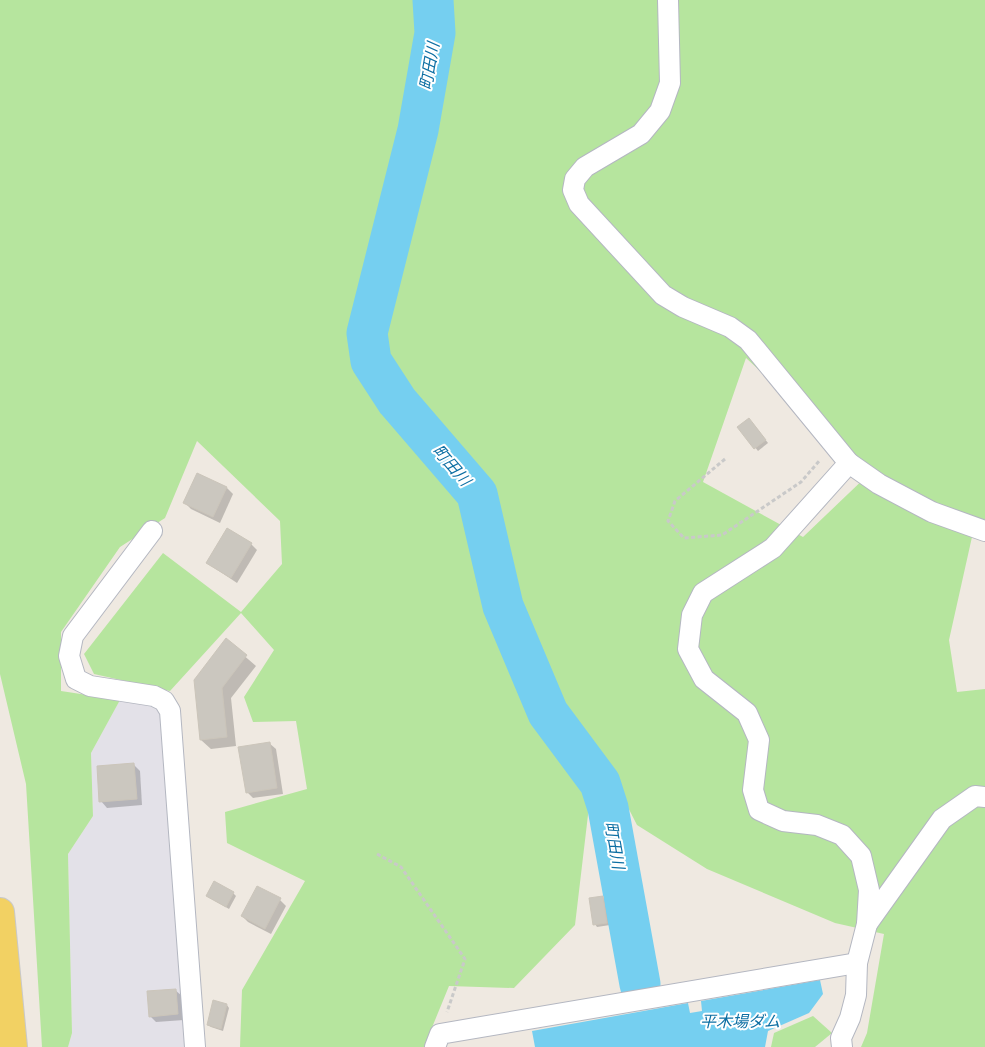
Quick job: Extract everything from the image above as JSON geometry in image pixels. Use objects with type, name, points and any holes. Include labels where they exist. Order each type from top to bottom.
[{"type":"main road","points":[[0,912],[13,1047]]},
{"type":"street","points":[[668,0],[670,83],[660,111],[641,134],[585,167],[576,179],[574,190],[579,204],[663,295],[683,307],[730,327],[748,340],[849,463],[879,484],[932,512],[985,531]]},
{"type":"street","points":[[842,1047],[841,1038],[850,1018],[856,995],[857,963],[867,924],[869,890],[861,856],[842,835],[817,825],[783,821],[759,810],[753,790],[759,740],[747,713],[704,680],[688,649],[692,615],[703,593],[773,548],[849,463]]},
{"type":"street","points":[[152,531],[73,636],[69,656],[76,680],[90,686],[154,696],[164,701],[170,711],[196,1047]]},
{"type":"street","points":[[867,924],[942,819],[975,796],[985,797]]},
{"type":"street","points":[[437,1041],[857,963]]},
{"type":"path","points":[[725,458],[674,501],[668,521],[684,538],[722,535],[801,482],[833,444]]},
{"type":"path","points":[[377,854],[401,867],[464,959],[437,1041]]},
{"type":"shaded area","points":[[120,700],[159,705],[186,1047],[68,1047],[72,1033],[68,854],[93,816],[91,753]]},
{"type":"green space","points":[[0,0],[985,0],[985,519],[976,519],[949,640],[957,692],[985,689],[985,1047],[861,1047],[867,1033],[884,934],[835,923],[707,869],[637,825],[614,780],[590,798],[575,925],[514,988],[449,986],[424,1047],[240,1047],[242,990],[305,881],[227,843],[225,812],[307,789],[296,721],[253,722],[244,697],[274,650],[241,613],[170,691],[94,674],[84,654],[163,553],[241,612],[282,564],[280,521],[197,441],[165,518],[120,547],[61,632],[61,691],[120,700],[91,753],[93,816],[68,854],[72,1033],[68,1047],[42,1047],[26,784],[0,674]],"holes":[[[746,358],[871,472],[803,537],[703,482]]]},
{"type":"green space","points":[[813,1016],[832,1033],[815,1047],[771,1047],[774,1033]]},
{"type":"water","name":"平木場ダム","points":[[820,980],[823,994],[809,1013],[768,1031],[765,1047],[535,1047],[532,1031],[688,1003],[690,1013],[702,1011],[701,1001]]},
{"type":"building","points":[[749,418],[766,440],[754,449],[737,427]]},
{"type":"building","points":[[197,473],[227,487],[213,517],[183,503]]},
{"type":"building","points":[[227,528],[252,543],[231,578],[206,563]]},
{"type":"building","points":[[226,638],[247,655],[222,688],[227,737],[200,740],[194,680]]},
{"type":"building","points":[[270,742],[277,788],[246,793],[238,747]]},
{"type":"building","points":[[134,763],[137,799],[99,802],[97,766]]},
{"type":"building","points":[[214,881],[234,892],[226,907],[206,896]]},
{"type":"building","points":[[257,886],[281,898],[265,929],[241,916]]},
{"type":"building","points":[[603,896],[607,923],[593,925],[589,898]]},
{"type":"building","points":[[176,989],[178,1014],[149,1017],[147,991]]},
{"type":"building","points":[[213,1000],[227,1004],[221,1029],[207,1025]]},
{"type":"waterway","name":"町田川","points":[[433,0],[435,33],[418,130],[367,333],[371,361],[397,401],[477,494],[503,606],[548,713],[600,783],[608,808],[640,984]]}]
